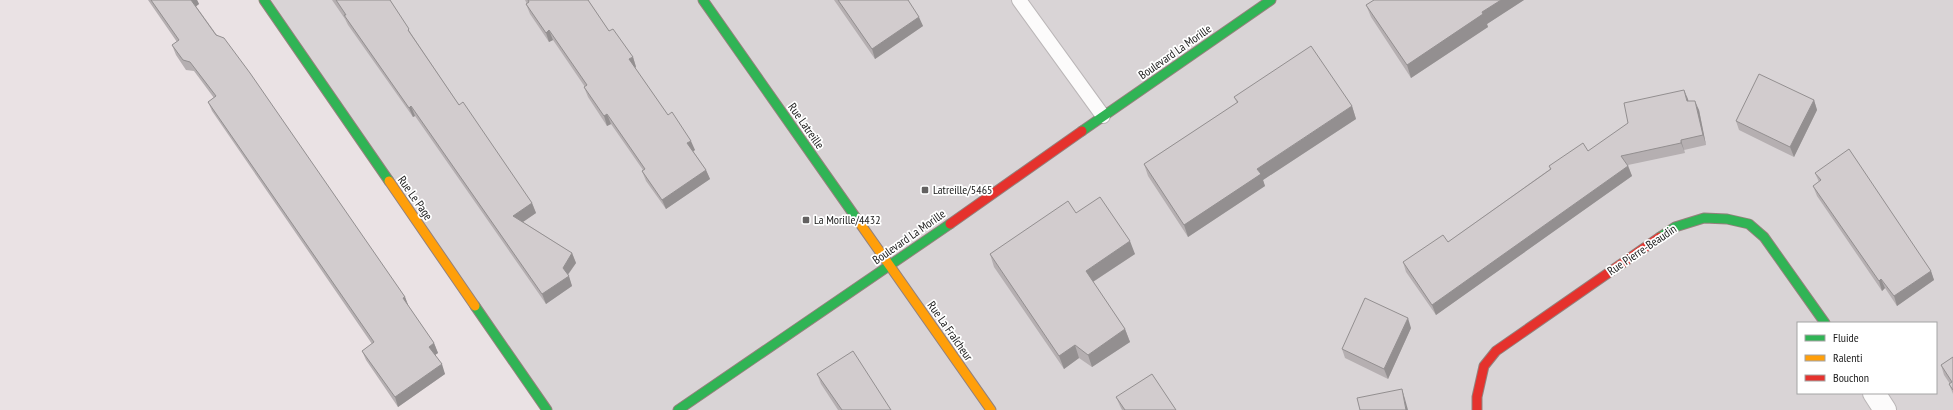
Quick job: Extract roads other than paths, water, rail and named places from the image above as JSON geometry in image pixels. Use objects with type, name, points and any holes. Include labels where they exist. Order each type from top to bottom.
[{"type":"street","name":"Rue Le Page","points":[[264,0],[547,410]]},
{"type":"street","name":"Rue Latreille","points":[[703,0],[890,265]]},
{"type":"street","name":"Boulevard La Morille","points":[[678,410],[890,265],[1270,0]]},
{"type":"street","name":"Rue Pierre-Beaudin","points":[[1477,410],[1477,397],[1484,366],[1496,351],[1675,226],[1704,218],[1727,219],[1749,224],[1764,237],[1824,322]]},
{"type":"street","name":"Rue La Fraîcheur","points":[[890,265],[991,410]]},
{"type":"street","points":[[1875,394],[1885,410]]},
{"type":"lane","points":[[1019,0],[1103,116]]},
{"type":"place","name":"Latreille/5465","points":[[925,190]]},
{"type":"place","name":"La Morille/4432","points":[[806,220]]}]
